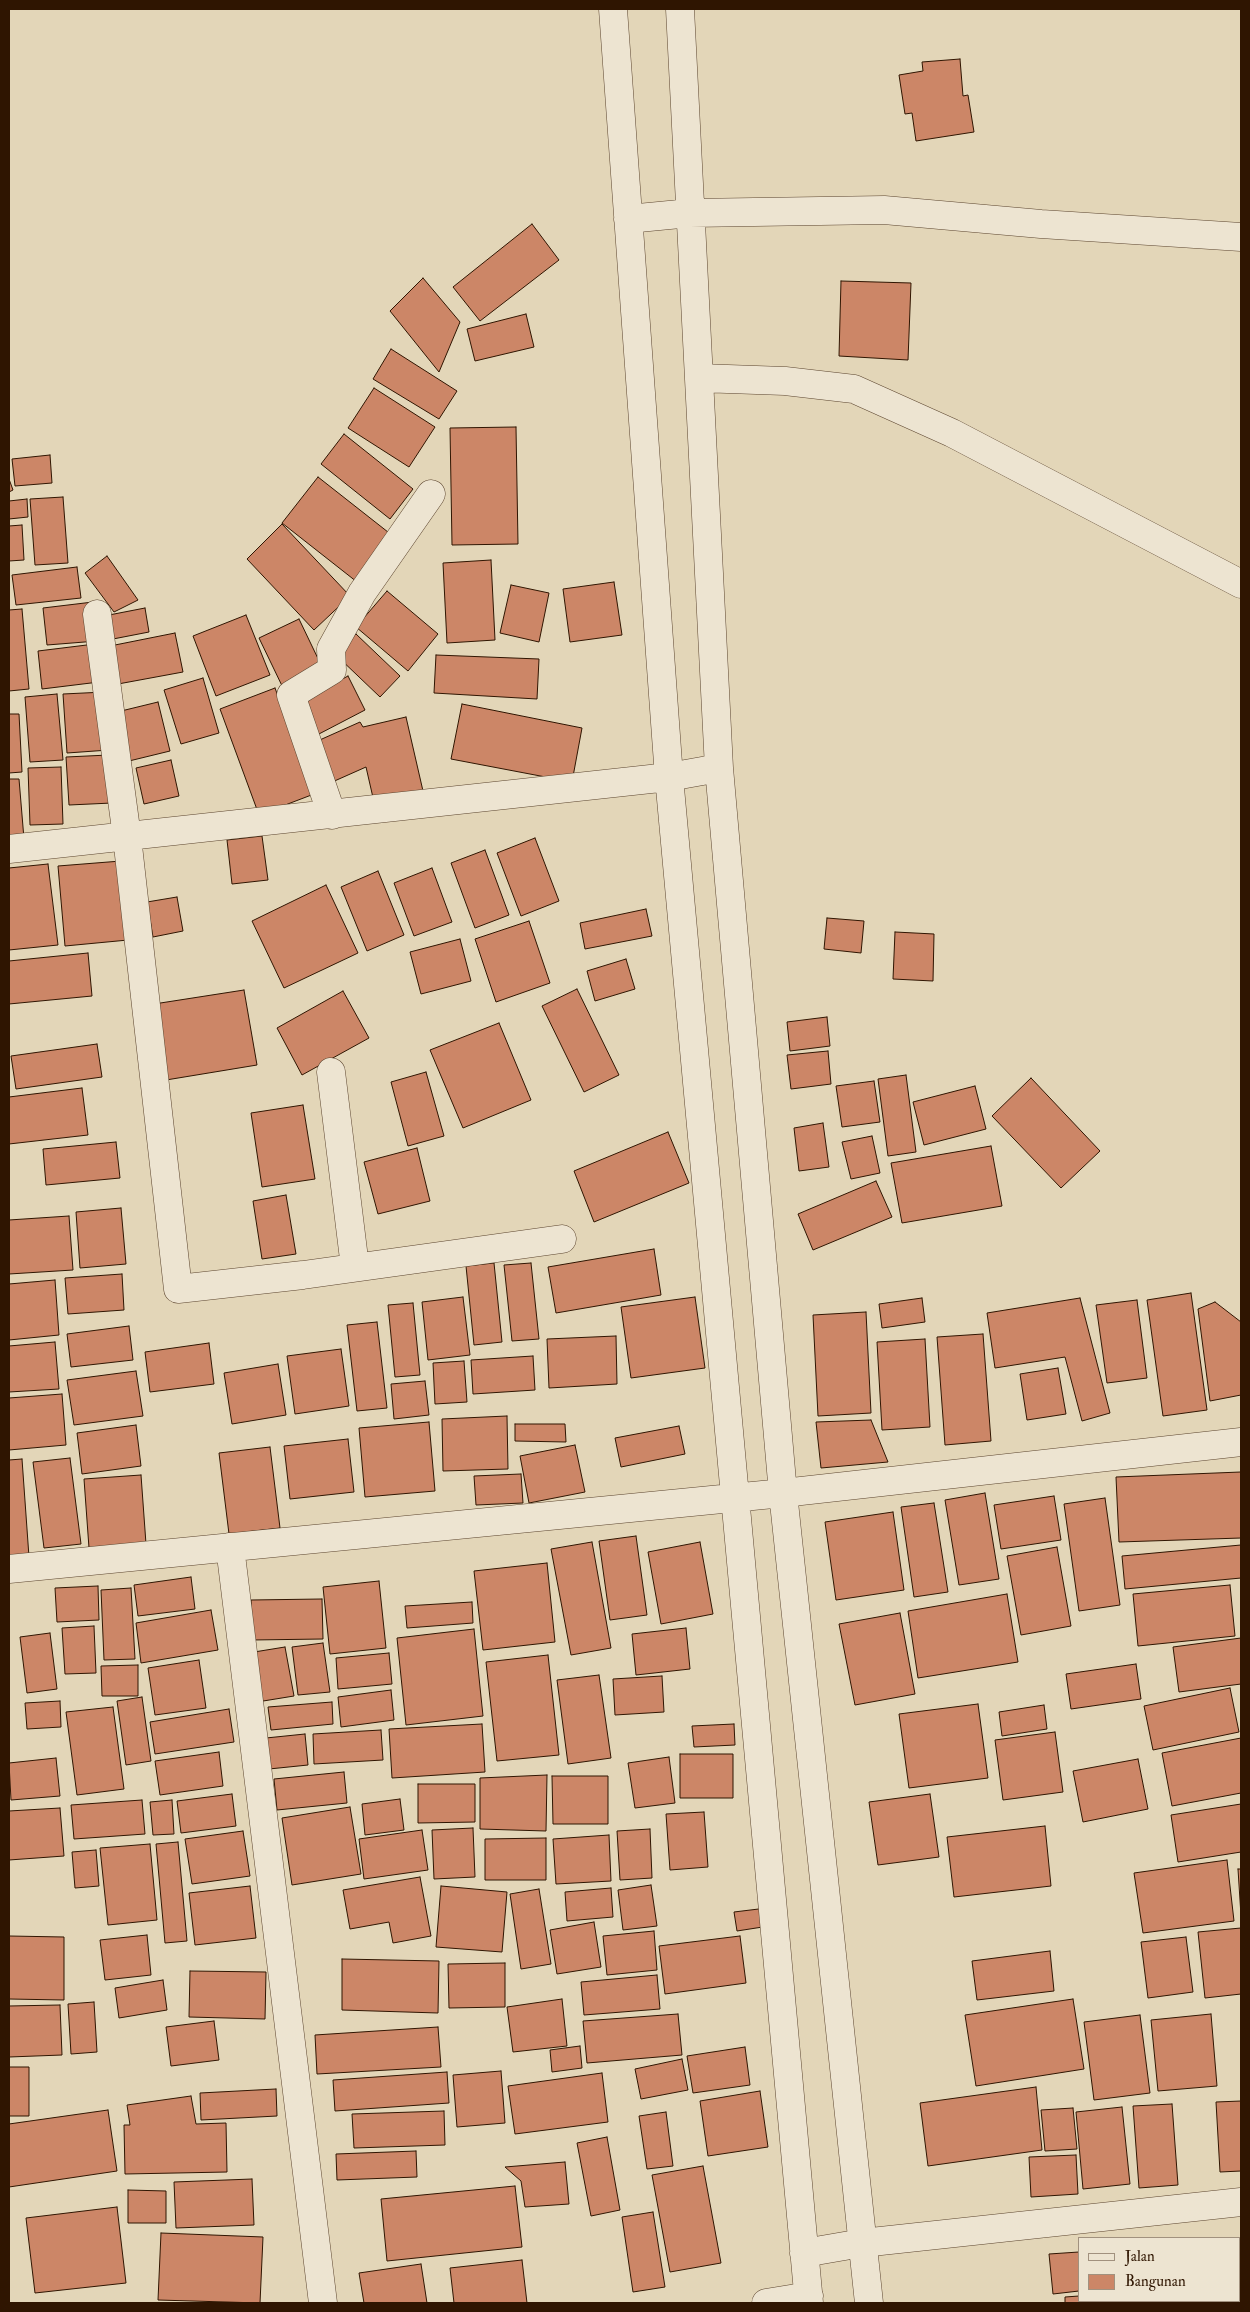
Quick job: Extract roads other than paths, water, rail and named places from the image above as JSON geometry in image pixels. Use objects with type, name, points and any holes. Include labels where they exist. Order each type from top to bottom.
[{"type":"street","points":[[613,9],[669,777],[809,2300],[766,2303]]},
{"type":"street","points":[[680,9],[719,768],[783,1494],[869,2303]]},
{"type":"street","points":[[628,219],[690,213],[884,210],[1041,224],[1241,237]]},
{"type":"street","points":[[699,378],[784,381],[854,389],[952,433],[1241,584]]},
{"type":"street","points":[[332,815],[291,695],[332,670],[331,649],[362,592],[431,494]]},
{"type":"street","points":[[97,614],[127,837],[178,1289],[562,1239]]},
{"type":"street","points":[[9,849],[669,777],[719,768]]},
{"type":"street","points":[[331,1072],[355,1267]]},
{"type":"street","points":[[9,1568],[783,1494],[1241,1442]]},
{"type":"street","points":[[230,1547],[322,2303]]},
{"type":"street","points":[[804,2253],[862,2243],[1241,2202]]}]
